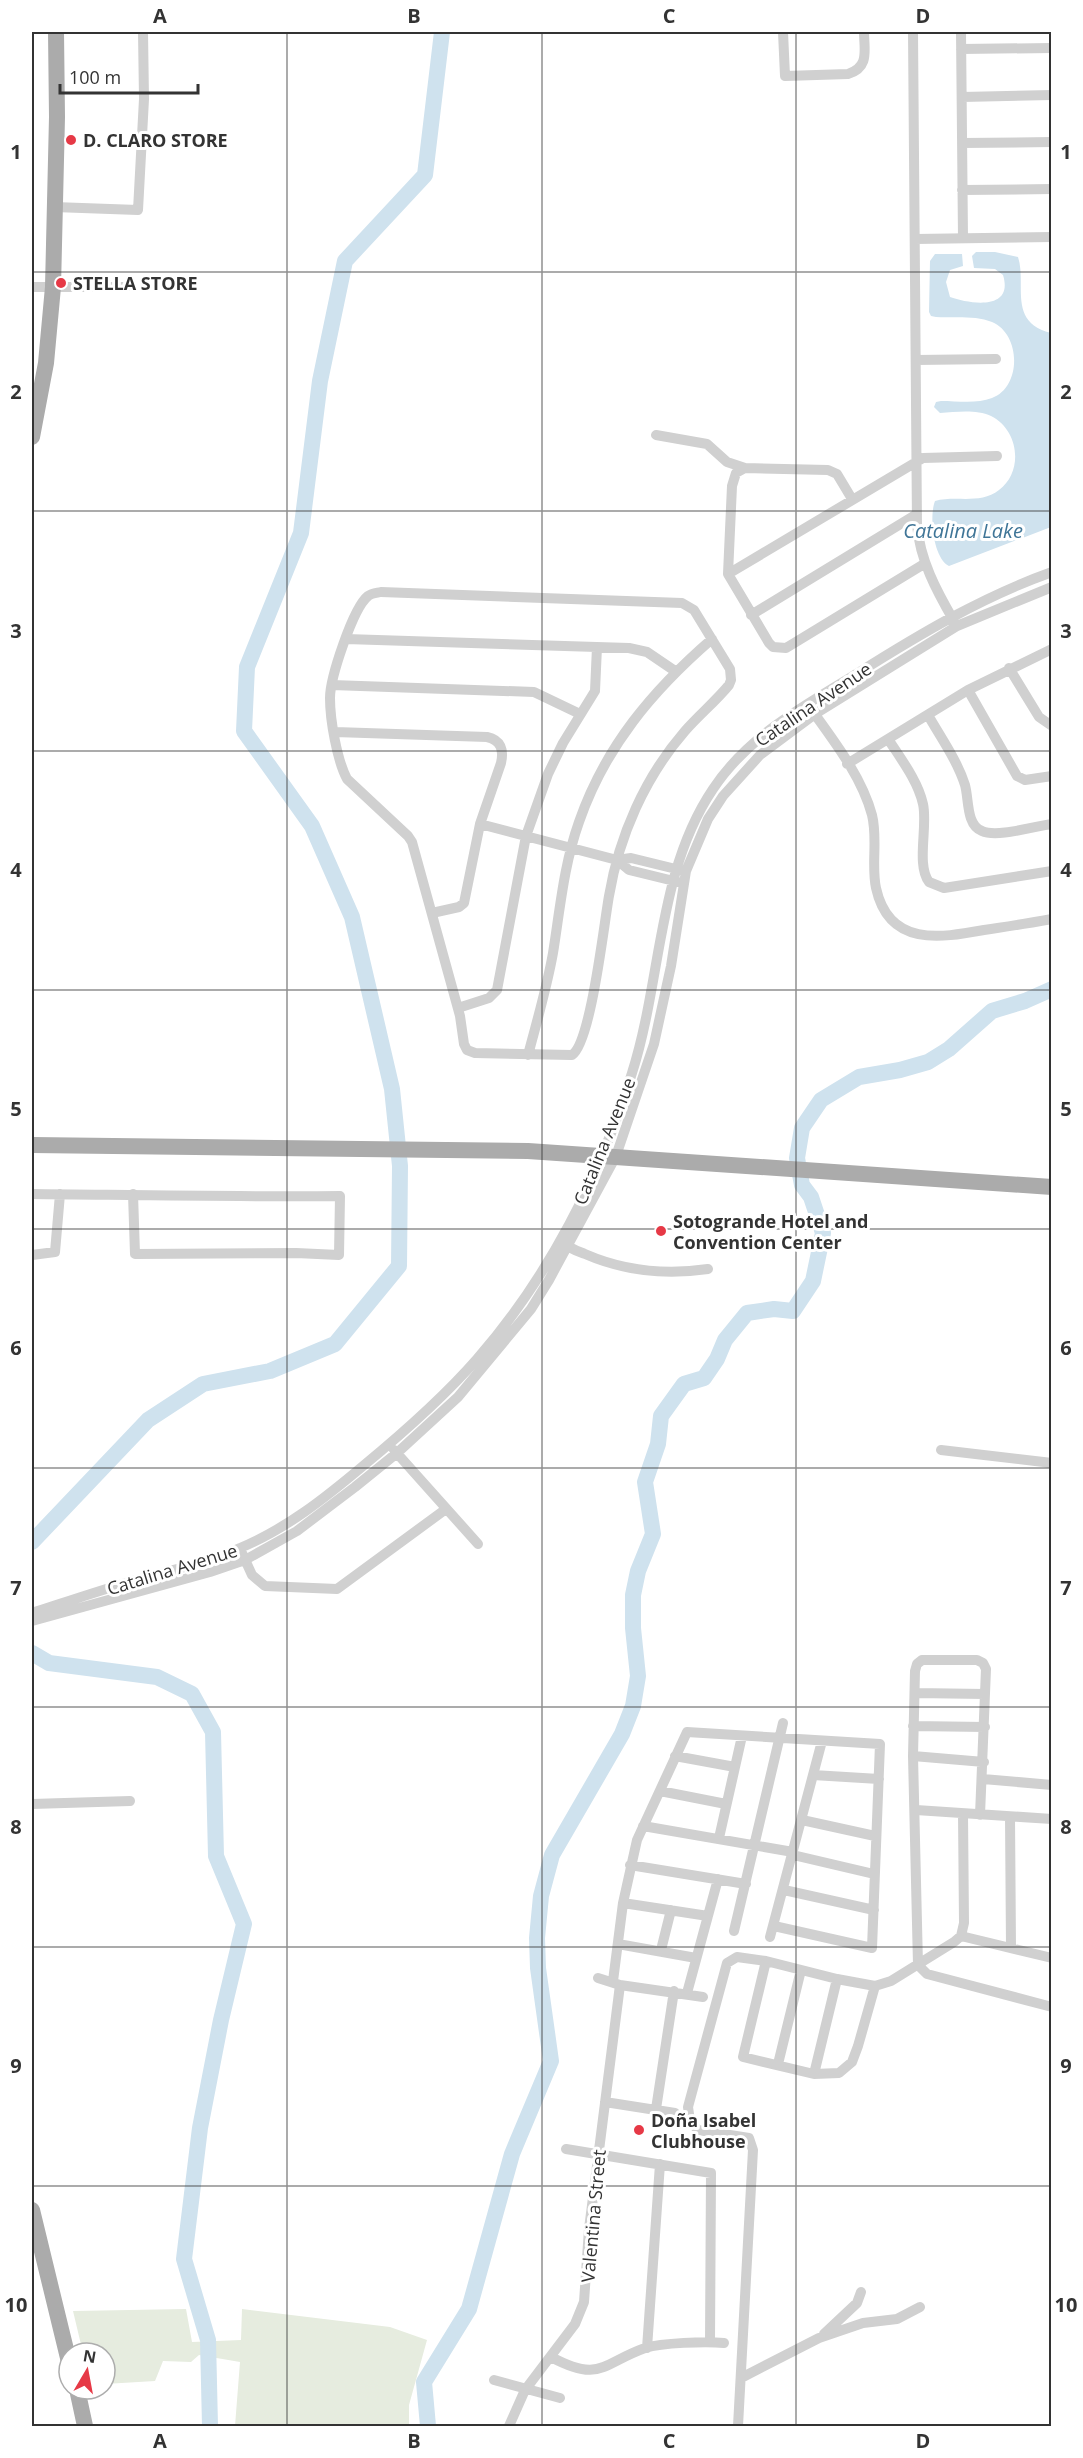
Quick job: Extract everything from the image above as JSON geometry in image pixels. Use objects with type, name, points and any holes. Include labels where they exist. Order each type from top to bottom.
[{"type":"main road","points":[[32,437],[46,363],[53,287],[56,32]]},
{"type":"main road","points":[[32,1145],[609,1155],[1052,1187]]},
{"type":"main road","points":[[32,2210],[64,2341]]},
{"type":"main road","points":[[79,2401],[85,2427]]},
{"type":"street","points":[[54,207],[138,210],[144,99],[143,32]]},
{"type":"street","points":[[783,32],[785,76],[848,74],[858,71],[864,62],[864,32]]},
{"type":"street","points":[[913,32],[916,461],[919,543],[924,564],[954,622]]},
{"type":"street","points":[[961,32],[963,238]]},
{"type":"street","points":[[961,49],[1052,48]]},
{"type":"street","points":[[962,97],[1052,96]]},
{"type":"street","points":[[962,143],[1052,142]]},
{"type":"street","points":[[962,190],[1052,189]]},
{"type":"street","points":[[915,239],[1052,237]]},
{"type":"street","points":[[32,287],[126,286]]},
{"type":"street","points":[[916,360],[996,359]]},
{"type":"street","points":[[656,435],[707,444],[727,462],[745,468],[828,470],[837,474],[852,499]]},
{"type":"street","points":[[728,574],[916,461],[930,456],[997,456]]},
{"type":"street","points":[[745,468],[736,473],[732,486],[728,574],[751,615],[773,646],[786,648],[924,564]]},
{"type":"street","points":[[751,615],[917,514]]},
{"type":"street","name":"Catalina Avenue","points":[[34,1616],[210,1572],[245,1560],[297,1531],[397,1454],[458,1397],[531,1310],[609,1155],[654,1044],[671,966],[678,882],[684,843],[714,788],[753,743],[808,704],[1019,584],[1052,572]]},
{"type":"street","name":"Catalina Avenue","points":[[681,870],[708,819],[741,773],[774,743],[954,622],[1052,587]]},
{"type":"street","points":[[381,592],[676,602],[691,607],[730,669],[729,685],[683,733],[652,777],[631,819],[617,860],[609,894],[593,995],[579,1048],[567,1056],[476,1053],[467,1050],[458,1008],[412,842],[347,779],[339,760],[330,698],[346,639],[363,602],[370,594],[381,592]]},
{"type":"street","points":[[346,639],[640,650],[675,671]]},
{"type":"street","points":[[528,1055],[546,989],[571,848],[588,799],[611,753],[641,710],[675,671],[712,639]]},
{"type":"street","points":[[458,1008],[489,998],[497,990],[526,836],[548,774],[595,691],[597,647]]},
{"type":"street","points":[[848,764],[968,690],[1052,649]]},
{"type":"street","points":[[1009,668],[1039,717],[1052,726]]},
{"type":"street","points":[[332,685],[534,692],[580,714]]},
{"type":"street","points":[[968,690],[1017,776],[1025,780],[1052,776]]},
{"type":"street","points":[[808,704],[863,791],[873,819],[876,839],[876,887],[886,911],[903,927],[915,934],[942,938],[1052,919]]},
{"type":"street","points":[[928,715],[959,770],[971,819],[976,828],[982,832],[996,833],[1052,824]]},
{"type":"street","points":[[335,732],[487,737],[501,744],[503,756],[480,824],[464,903],[459,907],[432,913]]},
{"type":"street","points":[[888,739],[915,782],[924,805],[924,870],[929,882],[944,888],[1052,872]]},
{"type":"street","points":[[480,824],[617,860],[632,858],[681,870]]},
{"type":"street","points":[[617,860],[629,870],[678,882]]},
{"type":"street","points":[[32,1194],[133,1194],[208,1197],[340,1196],[339,1255],[135,1254],[133,1194]]},
{"type":"street","points":[[32,1255],[55,1252],[60,1194]]},
{"type":"street","points":[[565,1242],[613,1264],[642,1271],[687,1272],[708,1269]]},
{"type":"street","name":"Catalina Avenue","points":[[34,1616],[240,1548],[292,1522],[389,1445],[449,1389],[479,1357],[565,1242]]},
{"type":"street","points":[[389,1445],[478,1544]]},
{"type":"street","points":[[940,1450],[1052,1463]]},
{"type":"street","points":[[240,1548],[252,1575],[265,1586],[337,1589],[446,1509]]},
{"type":"street","points":[[980,1815],[984,1762],[986,1669],[983,1663],[977,1660],[922,1660],[917,1664],[915,1671],[913,1726],[918,1965],[927,1974],[1052,2007]]},
{"type":"street","points":[[915,1693],[985,1694]]},
{"type":"street","points":[[734,1931],[783,1722]]},
{"type":"street","points":[[913,1726],[985,1727]]},
{"type":"street","name":"Valentina Street","points":[[509,2427],[525,2390],[575,2324],[584,2302],[623,1902],[630,1865],[643,1826],[687,1732],[742,1736]]},
{"type":"street","points":[[719,1838],[742,1736],[880,1744],[872,1948],[772,1931],[822,1741]]},
{"type":"street","points":[[675,1756],[735,1767]]},
{"type":"street","points":[[913,1756],[984,1762]]},
{"type":"street","points":[[813,1775],[879,1779]]},
{"type":"street","points":[[983,1779],[1052,1785]]},
{"type":"street","points":[[660,1791],[726,1804]]},
{"type":"street","points":[[32,1804],[130,1801]]},
{"type":"street","points":[[916,1810],[1052,1819]]},
{"type":"street","points":[[962,1936],[964,1923],[963,1814]]},
{"type":"street","points":[[1010,1817],[1011,1948]]},
{"type":"street","points":[[802,1820],[875,1836]]},
{"type":"street","points":[[643,1826],[756,1844],[874,1874]]},
{"type":"street","points":[[630,1865],[746,1884]]},
{"type":"street","points":[[687,1993],[718,1880]]},
{"type":"street","points":[[784,1890],[874,1910]]},
{"type":"street","points":[[623,1902],[708,1916]]},
{"type":"street","points":[[660,1950],[670,1910]]},
{"type":"street","points":[[738,2427],[753,2150],[749,2138],[698,2130],[690,2121],[688,2107],[727,1963],[737,1957],[766,1960],[837,1979],[875,1986],[891,1981],[962,1936],[1052,1958]]},
{"type":"street","points":[[618,1944],[696,1958]]},
{"type":"street","points":[[766,1960],[742,2057],[814,2074],[839,2073],[852,2062],[875,1986]]},
{"type":"street","points":[[778,2064],[801,1970]]},
{"type":"street","points":[[598,1978],[703,1997]]},
{"type":"street","points":[[814,2074],[837,1979]]},
{"type":"street","points":[[656,2109],[674,1991]]},
{"type":"street","points":[[605,2102],[675,2112]]},
{"type":"street","points":[[566,2149],[711,2173],[710,2342]]},
{"type":"street","points":[[647,2348],[660,2164]]},
{"type":"street","points":[[819,2338],[857,2303],[861,2292]]},
{"type":"street","points":[[741,2378],[819,2338],[863,2323],[897,2319],[920,2307]]},
{"type":"street","points":[[551,2357],[570,2367],[585,2371],[602,2368],[647,2348],[710,2342],[724,2343]]},
{"type":"street","points":[[494,2380],[560,2398]]},
{"type":"shaded area","points":[[186,2309],[192,2342],[241,2340],[242,2309],[390,2327],[427,2340],[409,2405],[409,2426],[235,2426],[240,2362],[199,2355],[191,2362],[163,2361],[155,2381],[117,2383],[117,2341],[80,2341],[73,2311]]},
{"type":"water","name":"Catalina Lake","points":[[976,252],[995,252],[1018,257],[1021,301],[1024,311],[1037,328],[1051,333],[1051,527],[949,566],[939,555],[936,546],[932,516],[935,501],[992,495],[1007,482],[1015,462],[1012,441],[1008,431],[1000,422],[991,416],[972,412],[940,413],[934,407],[936,402],[941,401],[974,402],[992,398],[1002,392],[1013,372],[1013,348],[1002,328],[986,320],[936,317],[931,316],[929,312],[930,261],[935,254],[962,254],[963,266],[950,270],[946,282],[950,297],[978,303],[996,300],[1002,295],[1005,287],[1003,275],[995,269],[974,268],[972,256]]},
{"type":"waterway","points":[[32,1542],[148,1420],[203,1384],[270,1371],[335,1344],[399,1266],[400,1166],[392,1089],[352,917],[312,826],[244,731],[247,667],[301,533],[320,381],[345,261],[425,175],[442,32]]},
{"type":"waterway","points":[[428,2426],[424,2382],[469,2309],[512,2154],[551,2061],[538,1968],[537,1938],[541,1896],[552,1855],[622,1734],[633,1706],[638,1676],[633,1628],[633,1595],[638,1571],[653,1534],[645,1482],[658,1444],[661,1416],[684,1384],[704,1378],[717,1359],[725,1340],[747,1313],[774,1309],[793,1311],[813,1281],[823,1233],[811,1197],[802,1185],[797,1158],[802,1128],[821,1100],[859,1077],[900,1070],[928,1062],[949,1049],[992,1011],[1025,1001],[1052,989]]},
{"type":"waterway","points":[[32,1653],[49,1663],[157,1677],[192,1694],[213,1732],[216,1856],[244,1924],[221,2020],[200,2128],[184,2259],[208,2340],[210,2426]]},
{"type":"place","name":"D. CLARO STORE","points":[[71,140]]},
{"type":"place","name":"STELLA STORE","points":[[61,283]]},
{"type":"place","name":"Sotogrande Hotel and Convention Center","points":[[661,1231]]},
{"type":"place","name":"Doña Isabel Clubhouse","points":[[639,2130]]}]
